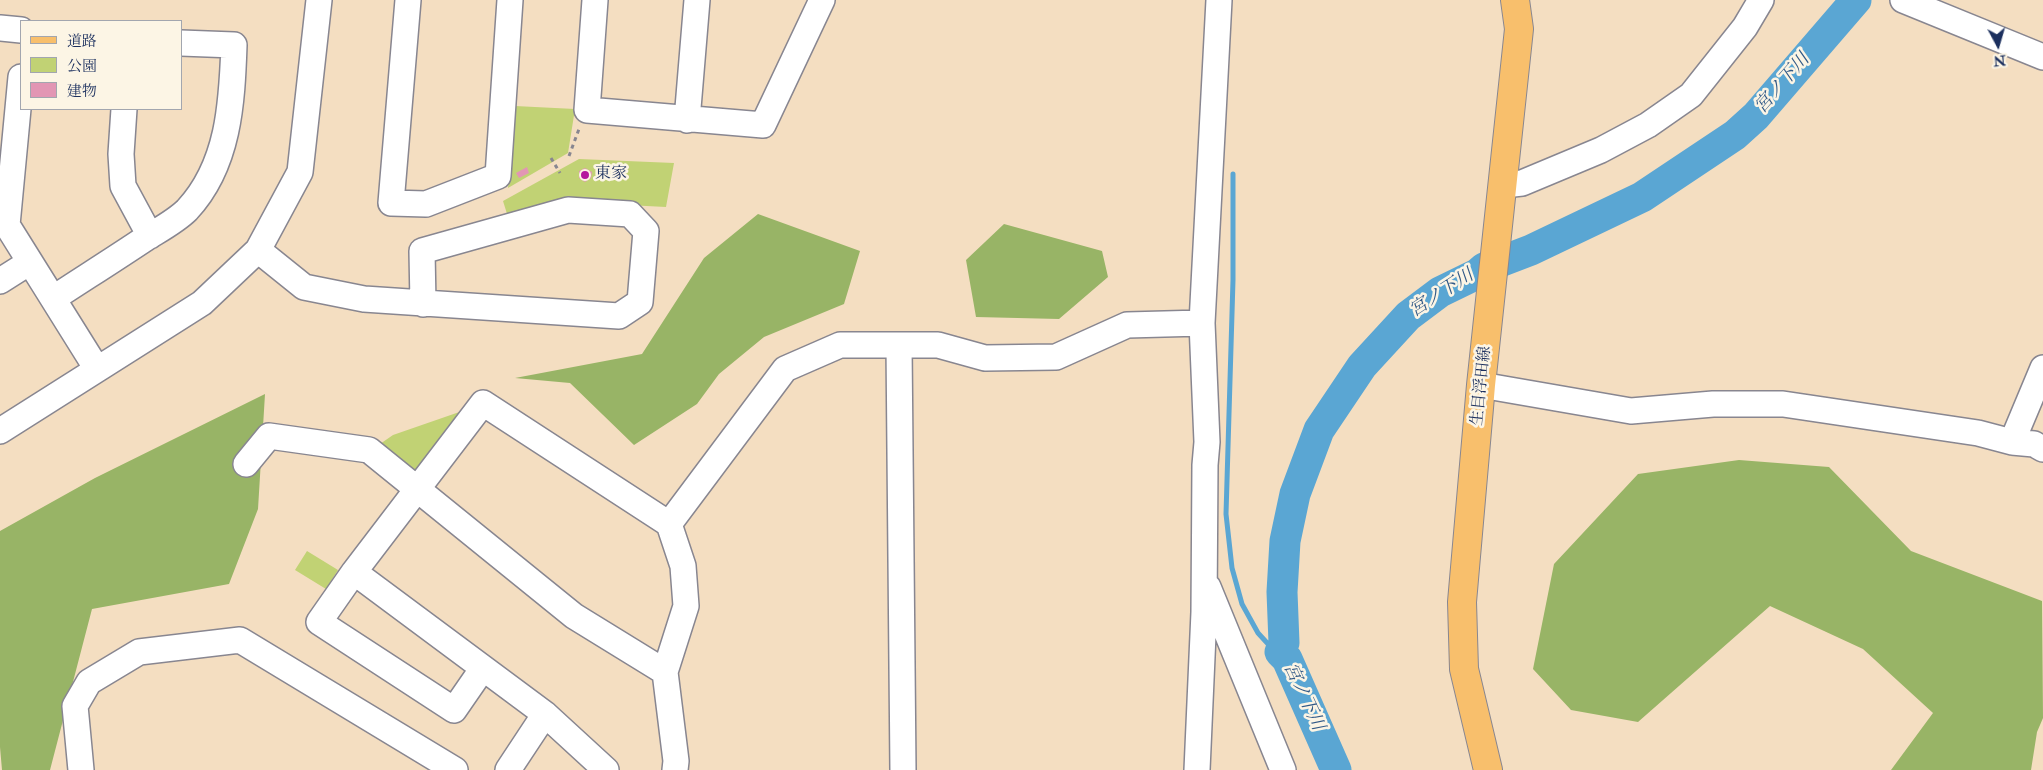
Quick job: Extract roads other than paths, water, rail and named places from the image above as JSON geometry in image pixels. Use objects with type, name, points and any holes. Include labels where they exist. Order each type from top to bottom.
[{"type":"main road","name":"生目浮田線","points":[[1488,770],[1464,669],[1462,602],[1481,385],[1504,185],[1519,29],[1516,0]]},
{"type":"street","points":[[0,431],[202,303],[258,250],[300,172],[319,0]]},
{"type":"street","points":[[408,0],[391,203],[426,204],[498,176],[510,0]]},
{"type":"street","points":[[595,0],[586,110],[763,125],[822,0]]},
{"type":"street","points":[[687,120],[697,0]]},
{"type":"street","points":[[1197,770],[1201,698],[1207,442],[1202,323],[1219,0]]},
{"type":"street","points":[[1504,185],[1522,183],[1601,150],[1648,125],[1690,95],[1745,27],[1761,0]]},
{"type":"street","points":[[1903,0],[2043,57]]},
{"type":"street","points":[[0,28],[20,30]]},
{"type":"street","points":[[54,298],[186,211],[203,190],[220,155],[232,98],[234,45],[182,43]]},
{"type":"street","points":[[20,88],[8,225],[97,369]]},
{"type":"street","points":[[124,110],[121,154],[123,186],[150,236]]},
{"type":"street","points":[[258,250],[304,287],[364,299],[424,304],[619,316],[640,302],[646,231],[630,214],[568,210],[422,251],[424,304]]},
{"type":"street","points":[[0,281],[30,262]]},
{"type":"street","points":[[669,524],[786,369],[840,346],[938,346],[985,358],[1056,357],[1128,325],[1202,323]]},
{"type":"street","points":[[898,345],[903,770]]},
{"type":"street","points":[[2012,442],[2043,368]]},
{"type":"street","points":[[1481,385],[1631,411],[1713,404],[1783,404],[1978,433],[2012,442],[2034,444],[2043,449]]},
{"type":"street","points":[[484,668],[454,710],[319,622],[354,572],[483,403],[669,524],[683,566],[686,606],[665,672],[676,761],[675,770]]},
{"type":"street","points":[[246,464],[269,436],[369,450],[574,616],[665,672]]},
{"type":"street","points":[[354,572],[545,714],[606,770]]},
{"type":"street","points":[[1203,574],[1283,770]]},
{"type":"street","points":[[81,770],[75,706],[89,682],[139,652],[240,640],[455,770]]},
{"type":"street","points":[[508,770],[545,714]]},
{"type":"waterway","name":"宮ノ下川","points":[[1336,770],[1287,659],[1280,652],[1284,643],[1282,592],[1285,541],[1295,494],[1319,430],[1362,366],[1408,316],[1440,292],[1477,274],[1484,268],[1531,250],[1642,197],[1735,135],[1756,116],[1856,0]]},
{"type":"waterway","points":[[1233,174],[1233,280],[1226,514],[1232,568],[1242,604],[1258,633],[1269,645],[1280,652]]},
{"type":"place","name":"東家","points":[[585,175]]}]
